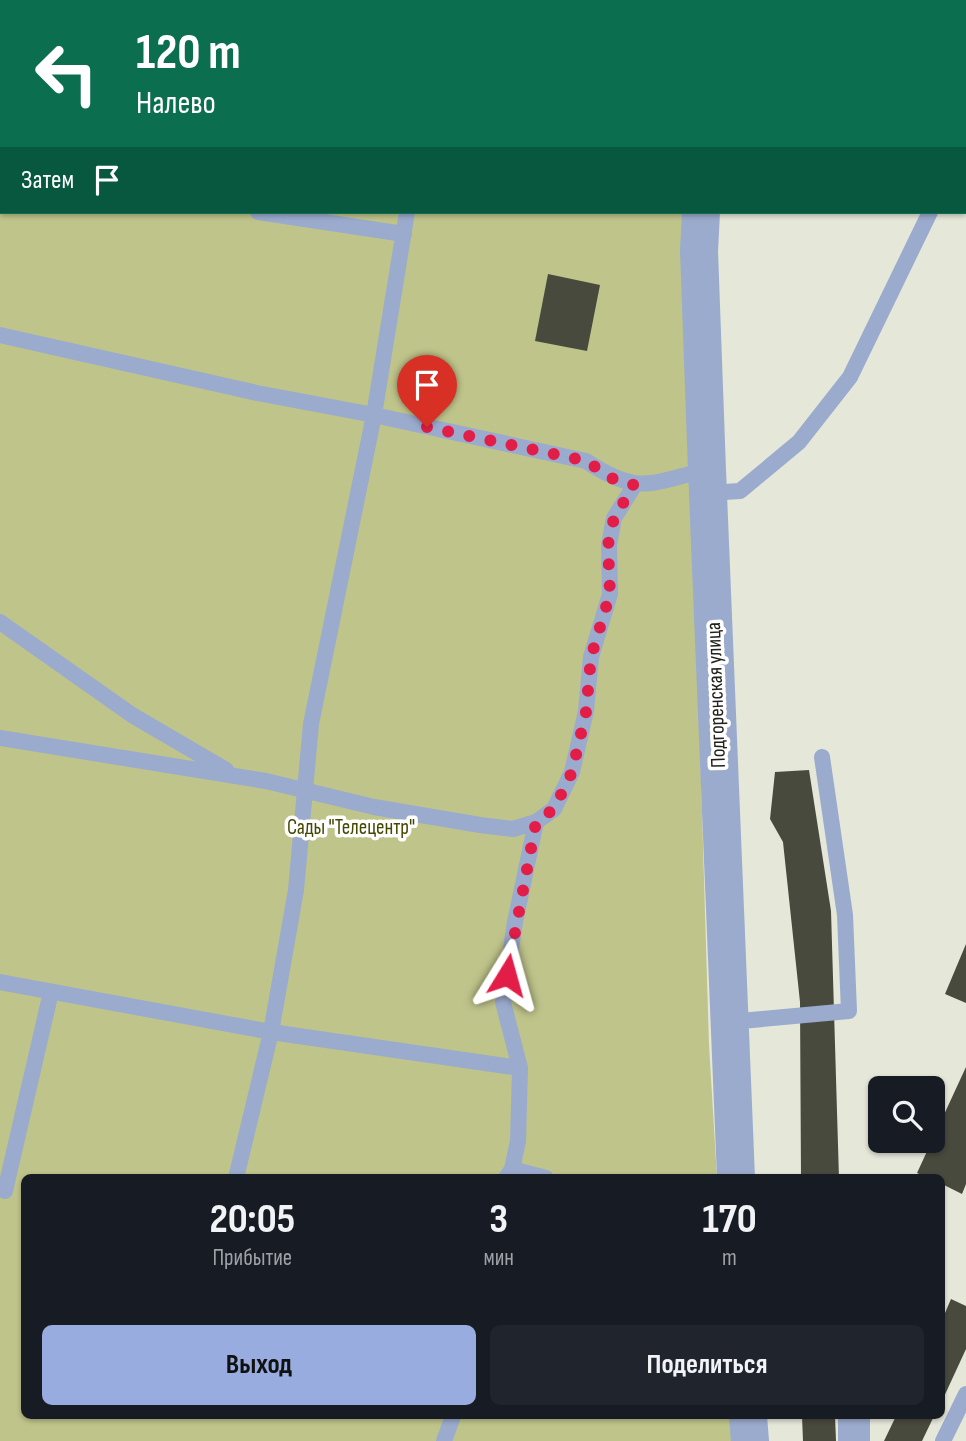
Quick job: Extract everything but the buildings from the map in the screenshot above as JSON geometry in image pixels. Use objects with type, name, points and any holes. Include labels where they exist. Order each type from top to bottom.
[{"type":"street","name":"Подгоренская улица","points":[[701,214],[699,251],[707,482],[736,1174]]},
{"type":"street","points":[[748,1419],[750,1441]]},
{"type":"street","points":[[854,1419],[854,1441]]},
{"type":"lane","points":[[271,214],[404,234]]},
{"type":"lane","points":[[237,1174],[271,1032],[296,890],[311,724],[374,415],[407,214]]},
{"type":"lane","points":[[0,335],[257,393],[374,415],[586,461],[615,480],[634,485],[707,482],[740,491],[799,442],[850,377],[929,214]]},
{"type":"lane","points":[[0,738],[236,776],[374,807],[480,825],[513,829],[536,822],[554,809],[572,772],[586,712],[591,657],[610,594],[608,545],[614,518],[634,485]]},
{"type":"lane","points":[[0,622],[132,715],[236,776]]},
{"type":"lane","points":[[730,1022],[849,1011],[845,915],[822,757]]},
{"type":"lane","points":[[509,1173],[518,1141],[520,1068],[503,1002],[515,922],[536,822]]},
{"type":"lane","points":[[0,982],[271,1032],[520,1068]]},
{"type":"lane","points":[[5,1191],[51,992]]},
{"type":"lane","points":[[943,1441],[966,1395]]},
{"type":"lane","points":[[444,1441],[452,1419]]},
{"type":"green space","name":"Сады \"Телецентр\"","points":[[0,214],[684,214],[709,1045],[717,1174],[21,1174],[21,1419],[731,1419],[733,1441],[0,1441]]},
{"type":"route","points":[[427,427],[586,461],[615,480],[634,485],[614,518],[608,545],[610,594],[591,657],[586,712],[572,772],[554,809],[536,822],[507,975]]}]
